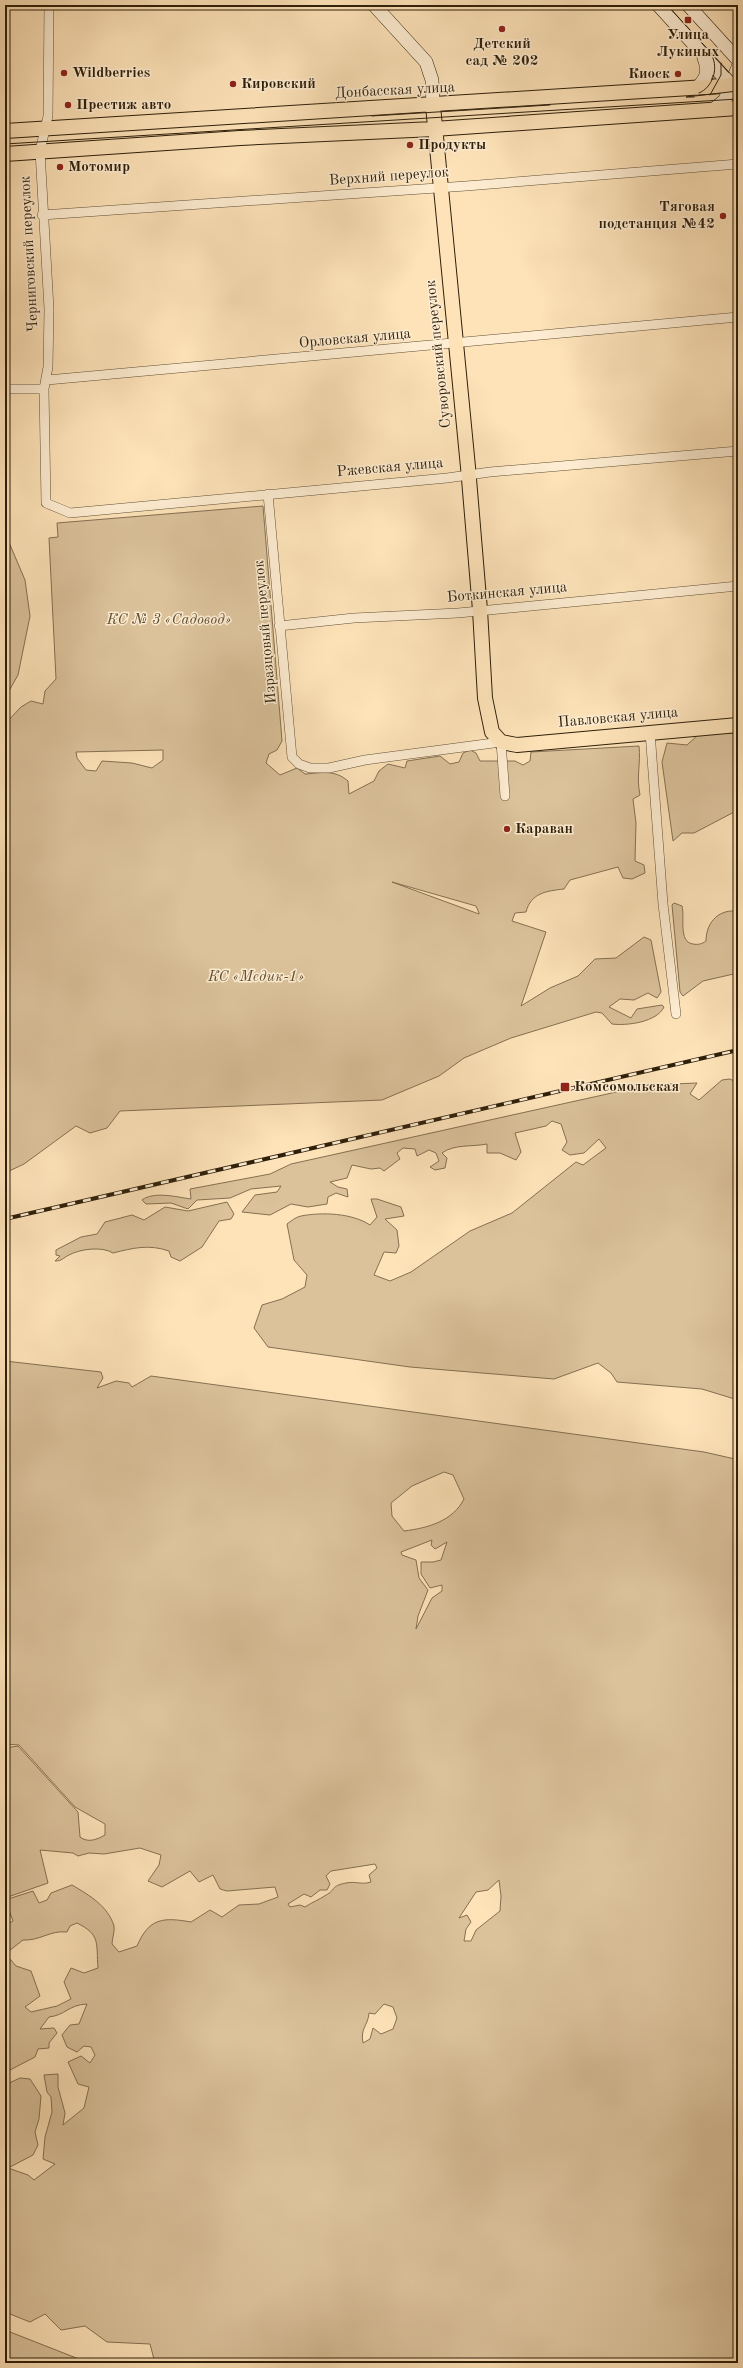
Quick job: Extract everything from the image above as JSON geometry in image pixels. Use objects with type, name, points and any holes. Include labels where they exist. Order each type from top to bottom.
[{"type":"main road","name":"Суворовский переулок","points":[[374,5],[426,62],[432,80],[434,129],[441,187],[454,344],[468,474],[480,610],[485,698],[488,721],[492,732],[501,742]]},
{"type":"main road","points":[[658,5],[702,54],[736,88]]},
{"type":"main road","points":[[688,5],[738,60]]},
{"type":"main road","points":[[697,88],[707,75],[707,66],[702,54]]},
{"type":"main road","points":[[713,110],[736,88],[738,67]]},
{"type":"main road","name":"Донбасская улица","points":[[5,131],[432,106],[697,88],[736,88]]},
{"type":"main road","points":[[5,154],[240,138],[434,129],[738,108]]},
{"type":"main road","name":"Павловская улица","points":[[501,742],[517,745],[738,725]]},
{"type":"street","name":"Черниговский переулок","points":[[46,503],[45,384],[49,309],[42,215],[40,151],[48,116],[49,5]]},
{"type":"street","name":"Верхний переулок","points":[[42,215],[441,187],[738,164]]},
{"type":"street","name":"Орловская улица","points":[[5,389],[738,317]]},
{"type":"street","name":"Ржевская улица","points":[[46,503],[70,513],[468,474],[738,451]]},
{"type":"street","name":"Изразцовый переулок","points":[[268,494],[290,748],[292,757],[299,764]]},
{"type":"street","name":"Боткинская улица","points":[[279,626],[354,618],[480,610],[738,586]]},
{"type":"street","points":[[650,732],[662,904],[676,1014]]},
{"type":"street","name":"Павловская улица","points":[[299,764],[310,768],[329,768],[365,760],[501,742]]},
{"type":"street","points":[[501,742],[505,796]]},
{"type":"green space","points":[[263,506],[282,741],[277,750],[269,754],[266,763],[280,775],[297,768],[305,774],[332,773],[343,777],[348,781],[349,794],[374,781],[379,771],[388,764],[405,768],[407,761],[440,756],[450,764],[459,762],[463,753],[470,750],[476,753],[480,761],[515,761],[523,765],[530,761],[531,752],[639,746],[638,782],[640,795],[633,799],[636,823],[635,861],[644,865],[645,873],[632,879],[623,878],[618,867],[570,880],[564,889],[545,892],[535,897],[528,906],[526,912],[515,913],[512,921],[546,932],[521,1006],[550,988],[578,976],[595,959],[616,958],[644,937],[651,940],[661,992],[657,998],[648,993],[634,1000],[620,999],[609,1007],[631,1018],[637,1009],[662,1005],[664,1007],[660,1012],[655,1016],[641,1022],[612,1024],[602,1013],[596,1012],[511,1038],[464,1058],[439,1076],[382,1100],[120,1111],[107,1128],[90,1133],[76,1126],[24,1164],[5,1173],[5,724],[21,707],[31,701],[43,704],[45,691],[56,679],[49,538],[58,537],[57,523]],"holes":[[[163,750],[163,760],[152,768],[132,763],[102,761],[96,771],[86,770],[77,758],[76,752]],[[392,882],[476,906],[479,914]]]},
{"type":"green space","points":[[5,533],[25,580],[30,616],[18,675],[5,698]]},
{"type":"green space","points":[[738,733],[738,810],[694,833],[682,833],[673,841],[662,762],[667,743],[687,745],[699,734]]},
{"type":"green space","points":[[674,903],[682,906],[685,939],[693,944],[701,944],[706,941],[708,929],[714,919],[723,913],[735,911],[738,904],[738,973],[703,981],[683,996],[680,992],[672,905]]},
{"type":"green space","points":[[730,1079],[738,1083],[738,1400],[702,1389],[617,1382],[611,1373],[598,1363],[554,1379],[410,1367],[268,1347],[254,1328],[262,1305],[282,1299],[305,1287],[307,1275],[294,1260],[287,1224],[292,1220],[301,1216],[337,1214],[355,1218],[370,1225],[377,1217],[371,1199],[377,1199],[401,1207],[404,1216],[385,1219],[397,1230],[399,1246],[396,1253],[384,1252],[374,1275],[390,1281],[411,1272],[470,1231],[512,1213],[576,1162],[583,1165],[606,1148],[599,1139],[584,1153],[570,1155],[562,1150],[567,1142],[561,1124],[552,1121],[546,1126],[515,1133],[521,1152],[516,1160],[500,1153],[487,1153],[487,1144],[463,1146],[452,1148],[442,1153],[447,1158],[445,1168],[435,1170],[430,1167],[439,1161],[436,1153],[429,1150],[417,1156],[415,1149],[403,1148],[397,1153],[400,1159],[384,1171],[380,1168],[371,1169],[352,1165],[347,1178],[330,1182],[338,1187],[347,1189],[348,1197],[336,1193],[328,1197],[327,1204],[308,1207],[291,1204],[270,1215],[242,1212],[255,1195],[277,1192],[281,1186],[251,1189],[230,1198],[197,1200],[188,1209],[171,1203],[146,1204],[142,1200],[147,1197],[159,1195],[191,1199],[190,1189],[270,1174],[291,1164],[648,1085],[697,1083],[690,1094],[699,1100],[722,1080]]},
{"type":"green space","points":[[227,1202],[234,1214],[231,1219],[219,1221],[202,1247],[180,1261],[171,1257],[169,1251],[148,1247],[134,1248],[113,1253],[91,1249],[74,1253],[61,1260],[55,1261],[60,1256],[56,1255],[56,1250],[81,1237],[97,1234],[105,1222],[132,1215],[144,1220],[165,1207],[188,1211]]},
{"type":"green space","points":[[5,1361],[101,1372],[103,1378],[97,1388],[116,1381],[129,1383],[132,1387],[151,1376],[704,1452],[735,1459],[738,1464],[738,2363],[155,2363],[150,2344],[107,2342],[85,2326],[61,2330],[45,2314],[30,2322],[5,2312],[5,2085],[20,2078],[30,2079],[41,2096],[39,2119],[35,2132],[38,2145],[33,2155],[8,2168],[28,2175],[34,2180],[55,2164],[43,2159],[45,2137],[52,2112],[51,2097],[47,2092],[44,2075],[58,2074],[58,2087],[65,2113],[63,2125],[84,2108],[89,2087],[78,2084],[68,2062],[81,2056],[90,2063],[95,2055],[91,2047],[84,2046],[77,2052],[67,2047],[62,2035],[70,2025],[79,2024],[87,2004],[75,2006],[55,2016],[49,2017],[40,2029],[54,2028],[57,2033],[49,2043],[49,2048],[38,2049],[35,2057],[10,2070],[5,2075],[5,1963],[10,1959],[16,1966],[31,1971],[40,1996],[25,2007],[31,2012],[57,2006],[71,1999],[64,1982],[71,1968],[84,1973],[98,1968],[97,1946],[94,1936],[85,1927],[77,1923],[70,1926],[67,1932],[23,1940],[5,1954],[5,1925],[13,1921],[5,1900],[33,1891],[39,1903],[47,1900],[51,1893],[72,1885],[91,1897],[103,1907],[114,1926],[112,1944],[119,1952],[137,1946],[147,1930],[158,1922],[165,1920],[181,1920],[191,1922],[210,1910],[222,1917],[239,1905],[259,1904],[278,1897],[275,1887],[227,1891],[220,1889],[213,1875],[199,1882],[190,1871],[162,1887],[148,1881],[159,1865],[161,1855],[140,1848],[104,1854],[89,1853],[78,1856],[73,1853],[40,1850],[48,1883],[5,1898],[5,1748],[18,1746],[78,1812],[80,1837],[89,1840],[102,1837],[105,1835],[105,1824],[75,1807],[19,1745],[5,1744]],"holes":[[[444,1472],[453,1475],[464,1499],[459,1507],[447,1518],[422,1528],[404,1531],[392,1516],[391,1503],[412,1486]],[[432,1540],[431,1545],[435,1549],[447,1542],[441,1560],[421,1562],[421,1574],[430,1588],[442,1585],[442,1591],[432,1598],[416,1629],[418,1616],[428,1590],[419,1578],[416,1560],[402,1555],[401,1552]],[[375,1864],[377,1868],[369,1875],[371,1882],[341,1884],[305,1907],[300,1905],[290,1907],[288,1904],[304,1894],[311,1897],[320,1890],[327,1890],[330,1884],[326,1876],[331,1871]],[[499,1880],[501,1896],[500,1911],[476,1930],[471,1941],[464,1941],[466,1929],[471,1922],[467,1915],[459,1918],[476,1892],[488,1890]],[[384,2004],[393,2007],[397,2018],[393,2029],[381,2034],[373,2028],[370,2039],[363,2043],[363,2030],[369,2013],[375,2014]]]},
{"type":"green space","points":[[5,2330],[89,2363],[5,2363]]},
{"type":"tram line","points":[[667,5],[738,82]]},
{"type":"tram line","points":[[699,93],[708,87],[713,78],[715,67],[712,56]]},
{"type":"tram line","points":[[710,95],[721,75],[721,63]]},
{"type":"tram line","points":[[694,97],[686,97],[738,91]]},
{"type":"tram line","points":[[5,144],[738,99]]},
{"type":"tram line","points":[[372,116],[550,105]]},
{"type":"railway","points":[[5,1219],[738,1050]]},
{"type":"place","name":"Улица Лукиных","points":[[688,20]]},
{"type":"place","name":"Детский сад № 202","points":[[502,29]]},
{"type":"place","name":"Wildberries","points":[[64,73]]},
{"type":"place","name":"Киоск","points":[[678,74]]},
{"type":"place","name":"Кировский","points":[[233,84]]},
{"type":"place","name":"Престиж авто","points":[[68,105]]},
{"type":"place","name":"Продукты","points":[[410,145]]},
{"type":"place","name":"Мотомир","points":[[60,167]]},
{"type":"place","name":"Тяговая подстанция №42","points":[[723,216]]},
{"type":"place","name":"Караван","points":[[507,829]]},
{"type":"place","name":"Комсомольская","points":[[565,1087]]},
{"type":"park label","name":"КС № 3 «Садовод»","points":[[169,620]]},
{"type":"park label","name":"КС «Медик-1»","points":[[256,977]]}]
